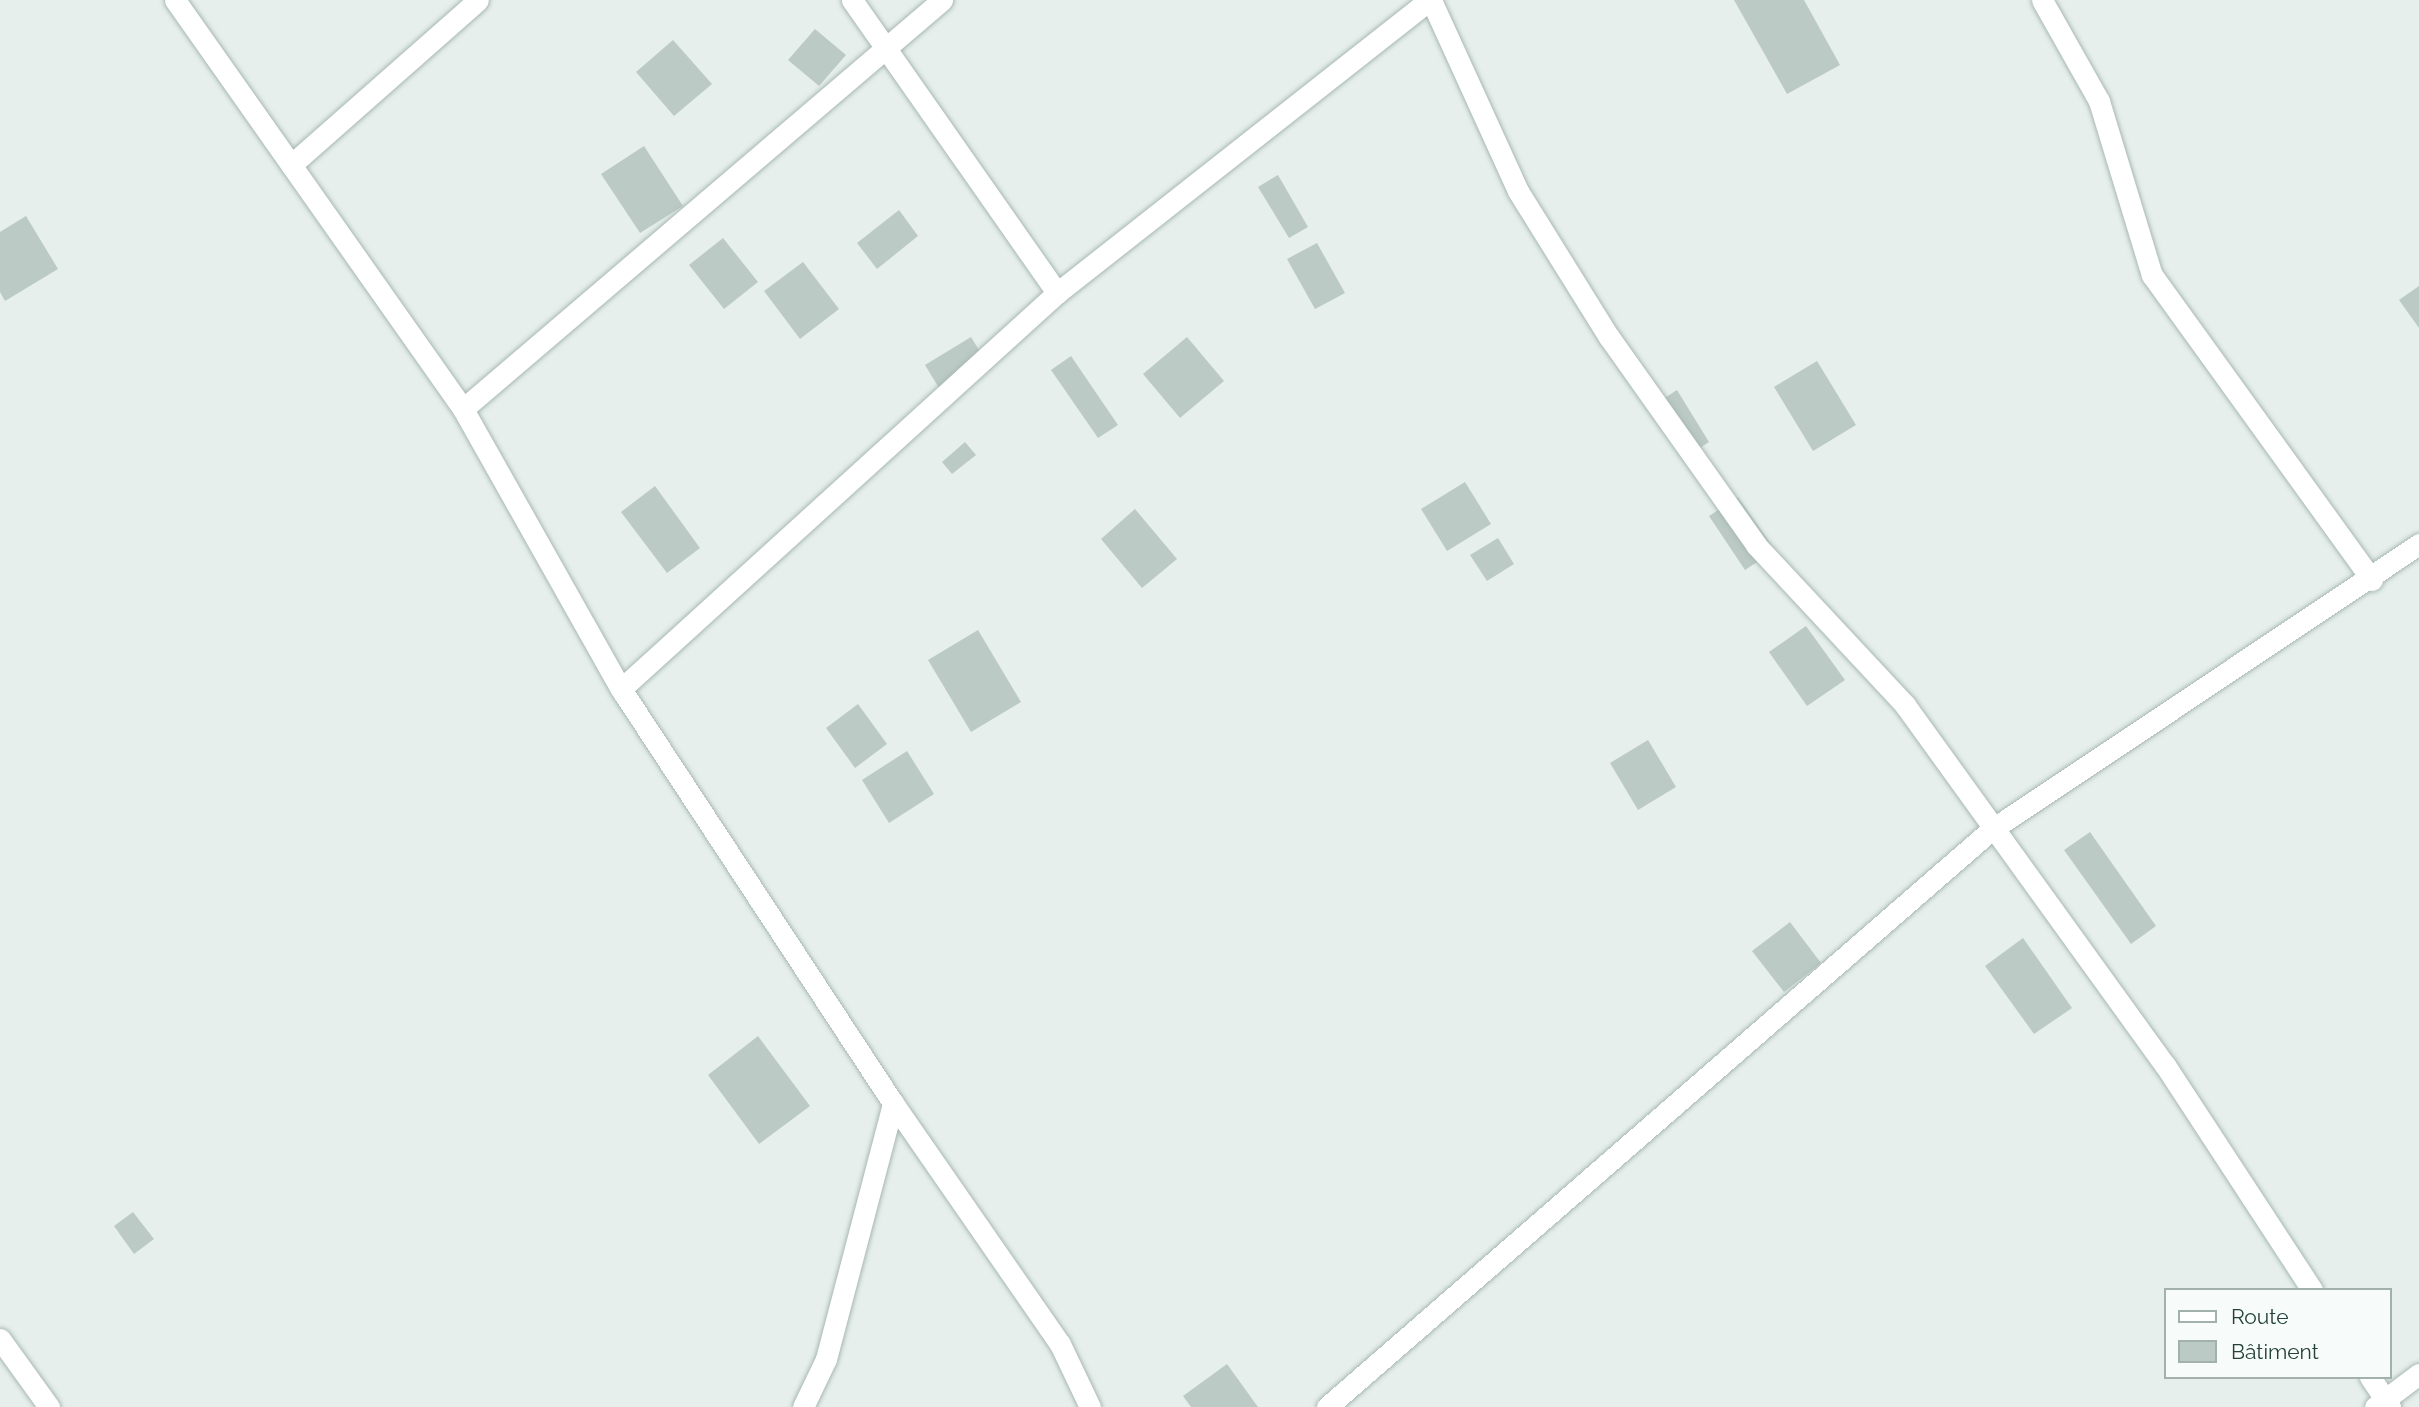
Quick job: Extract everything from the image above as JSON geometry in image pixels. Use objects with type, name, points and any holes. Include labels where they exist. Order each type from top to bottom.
[{"type":"street","points":[[175,0],[463,409],[621,689],[893,1103],[1060,1344],[1090,1407]]},
{"type":"street","points":[[291,165],[478,0]]},
{"type":"street","points":[[852,0],[1058,293]]},
{"type":"street","points":[[463,409],[942,0]]},
{"type":"street","points":[[621,689],[1058,293],[1430,0],[1518,191],[1609,337],[1756,545],[1905,705],[1991,830],[2165,1065],[2311,1288]]},
{"type":"street","points":[[2042,0],[2099,101],[2152,275],[2372,580]]},
{"type":"street","points":[[1327,1407],[1991,830],[2372,580],[2419,544]]},
{"type":"street","points":[[803,1407],[826,1360],[893,1103]]},
{"type":"street","points":[[0,1339],[48,1407]]},
{"type":"street","points":[[2371,1379],[2383,1405],[2419,1374]]},
{"type":"building","points":[[1734,0],[1804,0],[1840,65],[1787,94]]},
{"type":"building","points":[[815,29],[846,55],[819,86],[788,60]]},
{"type":"building","points":[[673,40],[712,84],[674,116],[636,72]]},
{"type":"building","points":[[644,146],[683,206],[640,233],[601,174]]},
{"type":"building","points":[[1278,175],[1308,227],[1289,238],[1258,187]]},
{"type":"building","points":[[899,210],[918,236],[877,269],[857,243]]},
{"type":"building","points":[[26,216],[58,269],[5,301],[0,292],[0,232]]},
{"type":"building","points":[[723,238],[758,282],[724,309],[689,265]]},
{"type":"building","points":[[1317,243],[1345,293],[1315,309],[1287,259]]},
{"type":"building","points":[[803,262],[839,309],[800,339],[764,291]]},
{"type":"building","points":[[2419,286],[2419,328],[2399,300]]},
{"type":"building","points":[[971,337],[985,360],[939,388],[925,365]]},
{"type":"building","points":[[1187,337],[1224,381],[1180,418],[1143,374]]},
{"type":"building","points":[[1071,356],[1118,425],[1098,438],[1051,370]]},
{"type":"building","points":[[1817,361],[1856,425],[1813,451],[1774,387]]},
{"type":"building","points":[[1677,390],[1709,442],[1689,455],[1657,403]]},
{"type":"building","points":[[965,442],[976,455],[952,474],[942,462]]},
{"type":"building","points":[[1465,482],[1491,524],[1447,551],[1421,509]]},
{"type":"building","points":[[655,486],[700,548],[667,573],[621,512]]},
{"type":"building","points":[[1738,497],[1775,550],[1745,570],[1709,516]]},
{"type":"building","points":[[1135,509],[1177,559],[1142,588],[1101,539]]},
{"type":"building","points":[[1498,538],[1514,564],[1487,581],[1470,555]]},
{"type":"building","points":[[1806,626],[1845,680],[1807,706],[1769,652]]},
{"type":"building","points":[[978,630],[1021,702],[971,732],[928,660]]},
{"type":"building","points":[[858,704],[887,744],[855,768],[826,728]]},
{"type":"building","points":[[1648,740],[1676,787],[1638,810],[1610,763]]},
{"type":"building","points":[[907,751],[934,794],[889,823],[862,780]]},
{"type":"building","points":[[2090,832],[2156,926],[2131,944],[2064,850]]},
{"type":"building","points":[[1790,922],[1821,963],[1784,992],[1752,951]]},
{"type":"building","points":[[2023,938],[2072,1008],[2034,1034],[1985,966]]},
{"type":"building","points":[[758,1036],[810,1106],[759,1144],[708,1075]]},
{"type":"building","points":[[133,1212],[154,1239],[134,1254],[114,1226]]},
{"type":"building","points":[[1227,1364],[1258,1407],[1191,1407],[1183,1396]]}]
